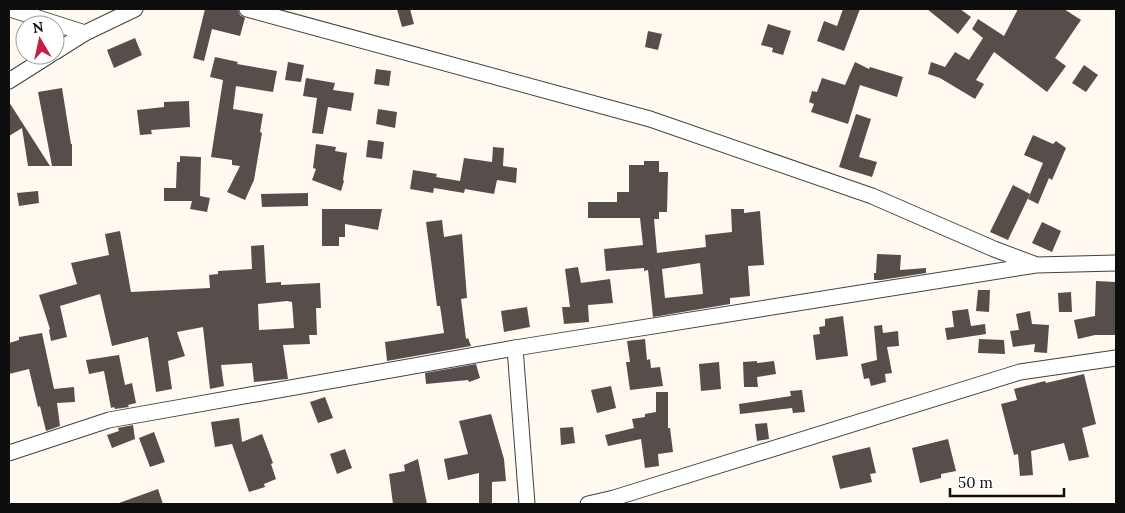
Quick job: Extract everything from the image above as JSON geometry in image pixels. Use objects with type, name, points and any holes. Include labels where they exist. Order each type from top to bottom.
[{"type":"street","points":[[10,9],[85,33]]},
{"type":"street","points":[[65,46],[85,33],[135,9]]},
{"type":"street","points":[[247,9],[650,119],[872,196],[994,249],[1036,265]]},
{"type":"street","points":[[9,81],[34,65]]},
{"type":"street","points":[[9,453],[109,420],[515,348],[1036,265],[1116,263]]},
{"type":"street","points":[[515,348],[527,504]]},
{"type":"street","points":[[588,504],[614,498],[782,447],[1020,372],[1116,358]]},
{"type":"building","points":[[205,9],[238,9],[240,15],[245,18],[240,36],[212,29],[204,61],[193,58]]},
{"type":"building","points":[[397,9],[410,9],[414,24],[402,27]]},
{"type":"building","points":[[843,9],[860,9],[844,51],[817,41],[824,21],[837,26]]},
{"type":"building","points":[[927,9],[960,9],[971,17],[958,34]]},
{"type":"building","points":[[1018,9],[1064,9],[1081,20],[1055,58],[1066,66],[1047,92],[994,52],[976,80],[984,84],[975,99],[940,78],[928,74],[931,62],[945,67],[955,52],[969,60],[983,38],[972,29],[978,19],[1004,36]]},
{"type":"building","points":[[768,24],[791,31],[783,55],[772,52],[773,48],[761,45]]},
{"type":"building","points":[[648,31],[662,34],[658,50],[645,47]]},
{"type":"building","points":[[135,38],[142,55],[114,68],[107,50]]},
{"type":"building","points":[[215,57],[238,62],[237,64],[277,71],[273,92],[236,86],[233,109],[263,114],[260,132],[262,133],[254,180],[245,200],[227,192],[240,166],[232,165],[232,160],[211,157],[223,80],[210,77]]},
{"type":"building","points":[[288,62],[304,65],[301,82],[285,80]]},
{"type":"building","points":[[855,62],[869,69],[870,67],[903,77],[897,97],[860,85],[848,124],[811,112],[814,104],[809,102],[812,91],[817,92],[822,78],[845,85]]},
{"type":"building","points":[[1084,65],[1098,75],[1086,92],[1072,83]]},
{"type":"building","points":[[376,69],[391,71],[389,86],[374,84]]},
{"type":"building","points":[[306,78],[335,83],[333,90],[354,93],[351,111],[328,107],[323,134],[312,133],[317,98],[303,96]]},
{"type":"building","points":[[62,88],[72,144],[72,166],[52,166],[38,92]]},
{"type":"building","points":[[189,101],[190,127],[151,130],[152,134],[140,135],[137,110],[164,107],[164,102]]},
{"type":"building","points":[[9,102],[50,166],[28,166],[22,128],[9,136]]},
{"type":"building","points":[[378,109],[397,112],[395,128],[376,124]]},
{"type":"building","points":[[856,114],[871,119],[859,157],[877,162],[872,177],[839,167]]},
{"type":"building","points":[[1033,135],[1053,144],[1056,141],[1066,148],[1052,180],[1049,178],[1038,204],[1028,199],[1043,163],[1024,155]]},
{"type":"building","points":[[368,140],[384,142],[382,159],[366,157]]},
{"type":"building","points":[[316,144],[336,147],[335,151],[347,153],[341,191],[312,180],[316,169],[313,168]]},
{"type":"building","points":[[493,147],[504,148],[503,166],[517,168],[516,183],[497,180],[494,194],[465,189],[464,193],[434,188],[433,193],[410,189],[413,170],[437,174],[436,177],[460,181],[464,158],[492,162]]},
{"type":"building","points":[[180,156],[201,157],[200,196],[210,198],[207,212],[190,209],[192,201],[164,201],[164,188],[176,188],[177,162],[180,162]]},
{"type":"building","points":[[644,161],[659,161],[659,172],[668,172],[667,212],[659,212],[659,219],[654,219],[657,253],[706,247],[705,235],[732,232],[731,209],[744,209],[744,213],[760,211],[764,265],[748,266],[750,296],[730,298],[730,304],[653,317],[648,270],[644,271],[644,268],[606,271],[604,249],[643,245],[640,218],[588,218],[588,202],[617,202],[617,192],[629,192],[629,165],[644,165]],"holes":[[[700,263],[703,294],[665,298],[662,269]]]},
{"type":"building","points":[[1013,185],[1030,194],[1008,240],[990,232]]},
{"type":"building","points":[[38,191],[39,203],[19,206],[17,193]]},
{"type":"building","points":[[308,193],[308,206],[262,207],[261,194]]},
{"type":"building","points":[[322,209],[382,209],[378,230],[345,224],[345,237],[339,237],[339,246],[322,246]]},
{"type":"building","points":[[442,220],[444,237],[462,234],[467,298],[461,299],[466,339],[468,338],[471,346],[387,361],[385,342],[444,333],[440,306],[437,306],[426,222]]},
{"type":"building","points":[[1042,222],[1061,231],[1052,252],[1032,243]]},
{"type":"building","points":[[120,231],[131,292],[210,288],[209,275],[218,274],[218,271],[252,269],[251,246],[264,245],[266,283],[281,282],[281,285],[320,283],[321,308],[316,308],[317,335],[309,335],[310,344],[283,345],[288,379],[254,382],[252,363],[221,365],[224,386],[210,389],[203,327],[177,332],[185,356],[168,361],[172,389],[156,392],[148,337],[112,346],[100,294],[60,306],[67,337],[51,341],[50,329],[39,295],[77,284],[71,263],[109,255],[105,234]],"holes":[[[292,302],[294,328],[259,330],[258,304]]]},
{"type":"building","points":[[877,254],[901,255],[900,270],[926,268],[926,273],[874,280]]},
{"type":"building","points":[[578,267],[581,283],[610,279],[613,303],[588,305],[589,322],[564,324],[562,307],[570,307],[565,269]]},
{"type":"building","points":[[1096,281],[1116,282],[1116,335],[1095,335],[1078,339],[1074,320],[1095,316]]},
{"type":"building","points":[[978,290],[990,290],[989,312],[976,311]]},
{"type":"building","points":[[1071,292],[1072,312],[1059,312],[1058,293]]},
{"type":"building","points":[[527,307],[530,327],[504,332],[501,311]]},
{"type":"building","points":[[968,309],[971,326],[985,324],[986,334],[947,340],[945,328],[954,327],[952,311]]},
{"type":"building","points":[[1030,311],[1032,324],[1049,325],[1047,353],[1034,352],[1035,344],[1013,347],[1010,331],[1019,330],[1016,314]]},
{"type":"building","points":[[843,316],[848,356],[816,360],[813,335],[820,334],[819,327],[825,326],[825,319]]},
{"type":"building","points":[[882,325],[883,333],[898,331],[899,346],[887,347],[892,373],[885,374],[886,382],[871,386],[869,378],[864,379],[861,364],[877,360],[874,326]]},
{"type":"building","points":[[42,333],[54,389],[74,387],[75,402],[57,403],[60,426],[46,431],[29,369],[9,374],[9,343],[19,340],[19,337]]},
{"type":"building","points":[[645,339],[647,360],[650,359],[651,368],[660,367],[663,386],[630,390],[626,362],[630,362],[627,341]]},
{"type":"building","points":[[979,339],[1004,340],[1005,354],[978,353]]},
{"type":"building","points":[[119,355],[125,385],[132,383],[136,403],[128,405],[129,407],[115,409],[114,407],[111,408],[104,371],[89,374],[86,360]]},
{"type":"building","points":[[757,361],[757,363],[774,361],[776,374],[757,377],[758,387],[744,387],[743,362]]},
{"type":"building","points":[[719,362],[721,389],[701,391],[699,364]]},
{"type":"building","points":[[476,364],[480,378],[469,382],[468,380],[426,384],[425,373]]},
{"type":"building","points":[[1084,374],[1096,424],[1082,428],[1089,457],[1069,461],[1064,443],[1031,451],[1033,475],[1020,476],[1018,454],[1014,455],[1001,404],[1017,400],[1014,389]]},
{"type":"building","points":[[611,386],[616,408],[597,413],[591,390]]},
{"type":"building","points":[[802,390],[805,412],[793,413],[792,408],[740,414],[739,404],[791,396],[790,391]]},
{"type":"building","points":[[656,392],[668,392],[668,428],[670,428],[673,452],[658,454],[659,466],[645,468],[641,439],[608,446],[605,435],[634,428],[632,419],[645,417],[645,414],[656,412]]},
{"type":"building","points":[[325,397],[333,418],[318,423],[310,402]]},
{"type":"building","points":[[491,414],[504,459],[506,481],[492,482],[492,504],[479,504],[479,473],[448,480],[444,459],[468,454],[459,421]]},
{"type":"building","points":[[239,418],[242,442],[262,434],[273,463],[271,464],[276,479],[264,484],[265,487],[249,492],[232,444],[215,447],[211,422]]},
{"type":"building","points":[[767,423],[769,439],[757,441],[755,424]]},
{"type":"building","points":[[133,425],[135,439],[112,448],[107,435],[119,431],[118,428]]},
{"type":"building","points":[[573,427],[575,443],[561,445],[560,428]]},
{"type":"building","points":[[154,432],[165,462],[150,467],[139,438]]},
{"type":"building","points":[[948,439],[956,471],[941,474],[941,478],[920,483],[912,448]]},
{"type":"building","points":[[870,447],[876,473],[870,474],[872,482],[840,489],[832,456]]},
{"type":"building","points":[[345,449],[352,468],[337,474],[330,454]]},
{"type":"building","points":[[418,459],[427,504],[393,504],[389,474],[405,471],[404,465]]},
{"type":"building","points":[[158,489],[163,504],[119,504],[119,503]]}]
